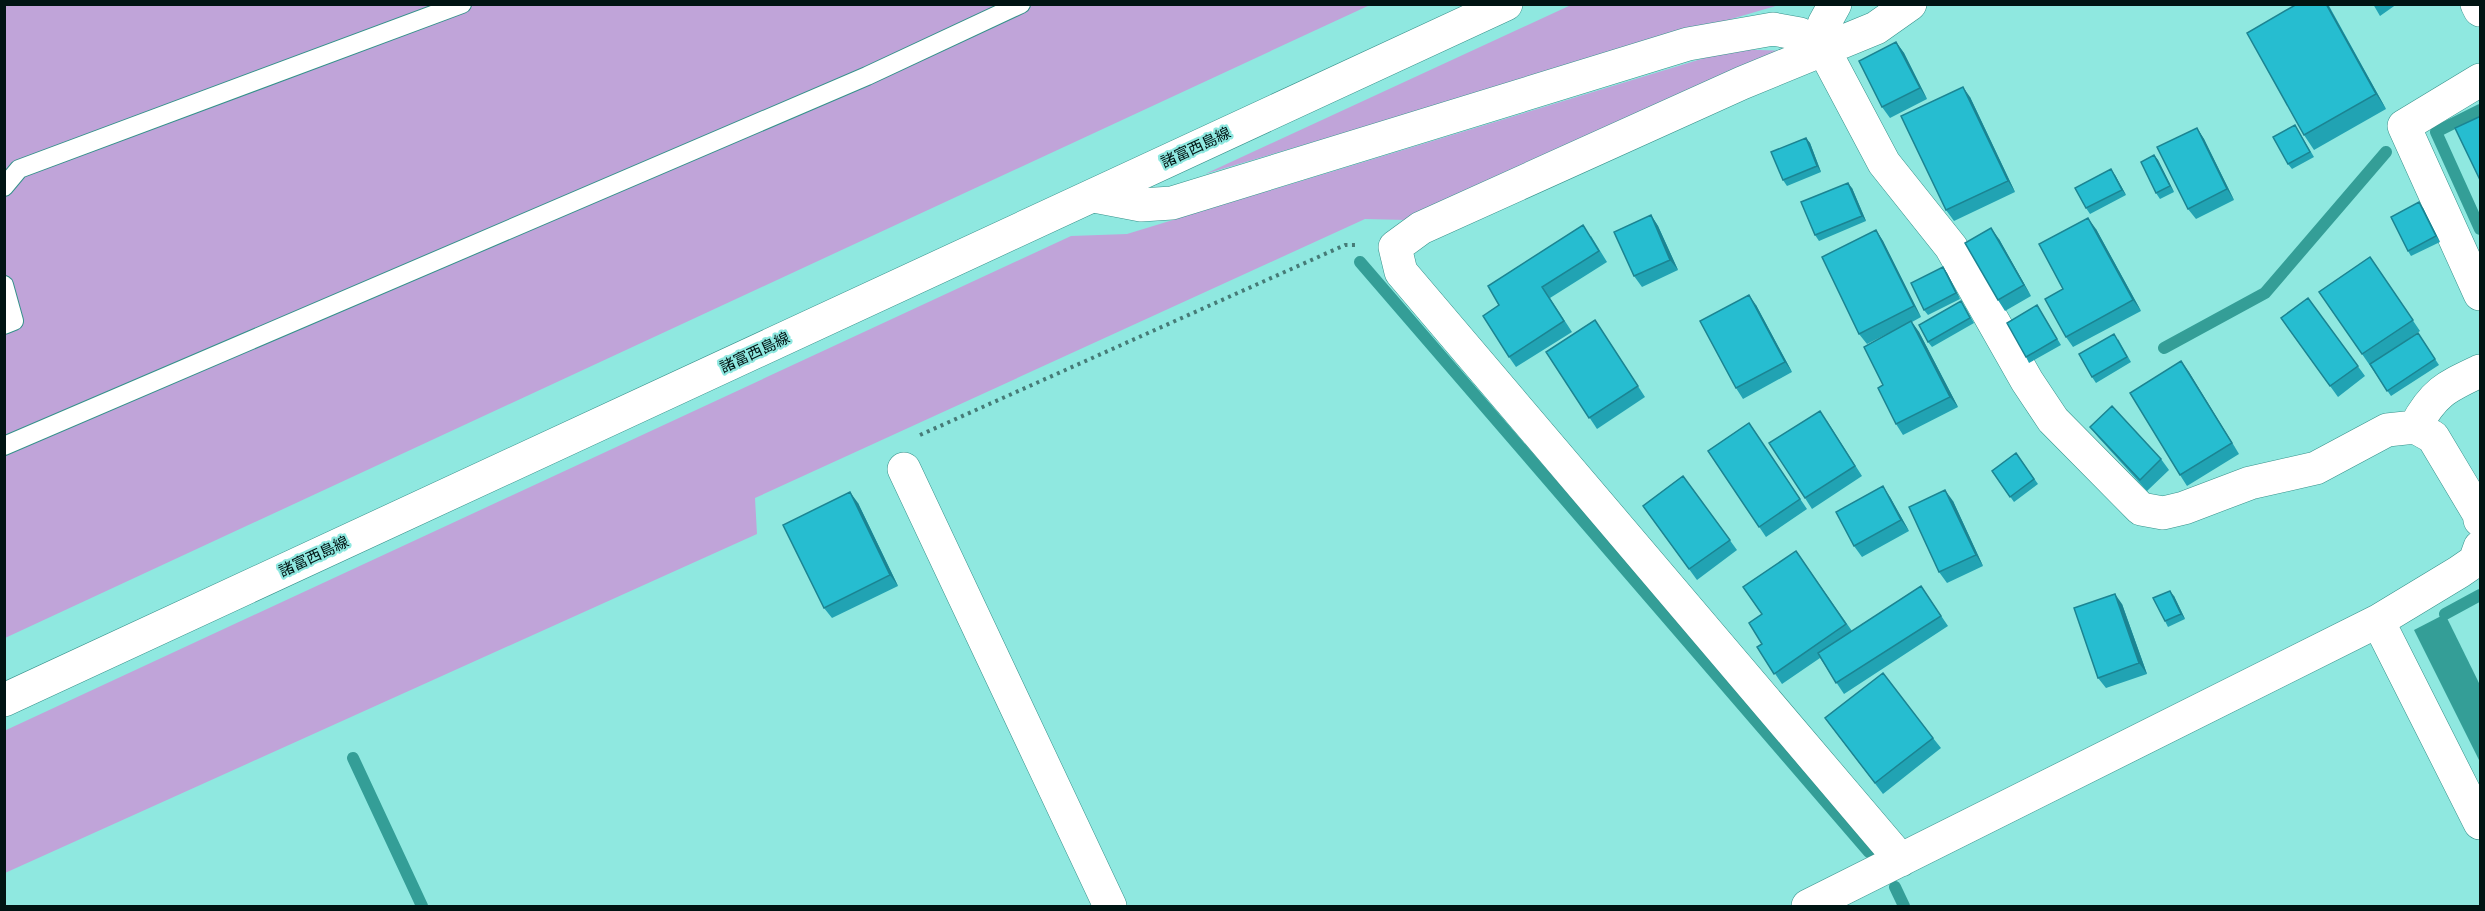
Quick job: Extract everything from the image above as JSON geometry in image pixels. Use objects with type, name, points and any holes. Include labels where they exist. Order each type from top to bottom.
[{"type":"street","name":"諸富西島線","points":[[4,700],[1506,4]]},
{"type":"street","points":[[1835,4],[1824,24],[1824,50],[1884,163],[1951,246],[2026,381],[2053,420],[2141,509],[2163,513],[2184,508],[2250,483],[2316,468],[2387,430],[2415,427],[2433,437],[2481,520]]},
{"type":"street","points":[[1901,860],[1401,272],[1395,247],[1421,228],[1742,83],[1876,28],[1910,4]]},
{"type":"street","points":[[2477,4],[2481,10]]},
{"type":"street","points":[[1094,196],[1142,205],[1172,203],[1688,44],[1773,29],[1800,34],[1824,50]]},
{"type":"street","points":[[2481,80],[2404,126],[2481,294]]},
{"type":"street","points":[[2415,427],[2427,404],[2445,387],[2481,371]]},
{"type":"street","points":[[903,469],[1110,906]]},
{"type":"street","points":[[1808,906],[2378,621],[2475,561],[2481,547]]},
{"type":"street","points":[[2378,621],[2481,823]]},
{"type":"lane","points":[[4,187],[19,169],[462,4]]},
{"type":"lane","points":[[4,446],[856,81],[1021,4]]},
{"type":"lane","points":[[4,285],[14,321],[4,325]]},
{"type":"path","points":[[903,469],[907,441],[1345,245],[1395,247]]},
{"type":"shaded area","points":[[5,4],[1370,5],[5,638]]},
{"type":"shaded area","points":[[1571,5],[1779,5],[1205,174]]},
{"type":"shaded area","points":[[1734,49],[1784,51],[1406,220],[1365,219],[755,498],[757,534],[5,873],[4,731],[1071,236],[1127,234]]},
{"type":"water","points":[[2445,614],[2480,685],[2480,762],[2414,630]]},
{"type":"building","points":[[2297,4],[2326,4],[2376,94],[2304,135],[2247,33]]},
{"type":"building","points":[[1896,42],[1920,88],[1882,107],[1859,61]]},
{"type":"building","points":[[1963,87],[2008,181],[1946,210],[1901,116]]},
{"type":"building","points":[[2481,116],[2481,182],[2455,128]]},
{"type":"building","points":[[2295,125],[2310,152],[2288,164],[2273,137]]},
{"type":"building","points":[[2197,128],[2227,189],[2188,209],[2157,147]]},
{"type":"building","points":[[1806,138],[1817,166],[1783,180],[1771,152]]},
{"type":"building","points":[[2154,155],[2170,186],[2156,193],[2141,162]]},
{"type":"building","points":[[2111,169],[2122,190],[2086,208],[2075,188]]},
{"type":"building","points":[[1848,183],[1862,216],[1815,235],[1801,202]]},
{"type":"building","points":[[2419,202],[2436,236],[2408,251],[2391,217]]},
{"type":"building","points":[[1651,215],[1670,260],[1634,276],[1614,232]]},
{"type":"building","points":[[2088,218],[2133,300],[2066,337],[2045,299],[2063,289],[2039,244]]},
{"type":"building","points":[[1583,225],[1599,251],[1542,287],[1564,321],[1509,357],[1483,316],[1499,305],[1488,286]]},
{"type":"building","points":[[1991,228],[2024,285],[1998,300],[1965,243]]},
{"type":"building","points":[[1876,230],[1914,306],[1859,334],[1822,257]]},
{"type":"building","points":[[2370,257],[2413,320],[2362,354],[2319,292]]},
{"type":"building","points":[[1943,267],[1956,293],[1924,310],[1911,283]]},
{"type":"building","points":[[1749,295],[1785,362],[1736,388],[1700,321]]},
{"type":"building","points":[[2308,298],[2358,366],[2330,386],[2281,318]]},
{"type":"building","points":[[1961,301],[1970,318],[1928,342],[1919,325]]},
{"type":"building","points":[[2037,305],[2057,339],[2026,357],[2007,323]]},
{"type":"building","points":[[1595,320],[1638,386],[1589,418],[1546,352]]},
{"type":"building","points":[[1911,321],[1950,397],[1896,424],[1878,388],[1883,385],[1864,347]]},
{"type":"building","points":[[2418,333],[2435,359],[2387,391],[2370,364]]},
{"type":"building","points":[[2114,334],[2127,357],[2092,377],[2079,354]]},
{"type":"building","points":[[2181,361],[2232,443],[2180,475],[2130,393]]},
{"type":"building","points":[[2112,406],[2161,459],[2140,480],[2090,427]]},
{"type":"building","points":[[1820,411],[1855,466],[1805,498],[1769,443]]},
{"type":"building","points":[[1749,423],[1800,499],[1759,527],[1708,451]]},
{"type":"building","points":[[2016,453],[2034,479],[2010,497],[1992,471]]},
{"type":"building","points":[[1683,476],[1730,540],[1689,569],[1643,506]]},
{"type":"building","points":[[1883,486],[1901,520],[1854,546],[1836,512]]},
{"type":"building","points":[[1945,490],[1976,555],[1939,572],[1909,507]]},
{"type":"building","points":[[850,492],[890,575],[824,608],[783,525]]},
{"type":"building","points":[[1796,551],[1846,624],[1774,674],[1757,647],[1762,644],[1749,623],[1762,614],[1743,587]]},
{"type":"building","points":[[1921,586],[1941,616],[1836,683],[1818,653]]},
{"type":"building","points":[[2170,591],[2181,614],[2165,621],[2153,598]]},
{"type":"building","points":[[2115,594],[2139,663],[2098,678],[2074,608]]},
{"type":"building","points":[[1883,673],[1933,738],[1875,783],[1825,718]]},
{"type":"waterway","points":[[2480,110],[2436,132],[2480,229]]},
{"type":"waterway","points":[[2164,348],[2265,293],[2386,152]]},
{"type":"waterway","points":[[1360,262],[1869,852]]},
{"type":"waterway","points":[[2445,614],[2480,595]]},
{"type":"waterway","points":[[353,758],[422,906]]},
{"type":"waterway","points":[[1895,887],[1904,906]]}]
